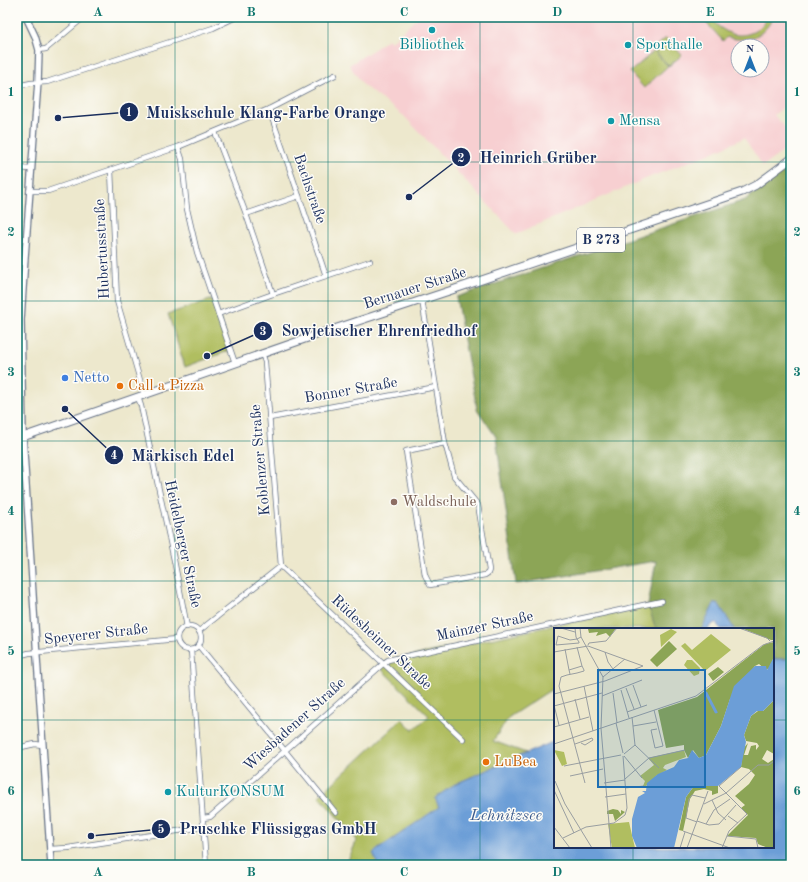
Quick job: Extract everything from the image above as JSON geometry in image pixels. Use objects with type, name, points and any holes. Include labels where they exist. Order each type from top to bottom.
[{"type":"main road","name":"Bernauer Straße","points":[[20,438],[235,362],[742,192],[791,159]]},
{"type":"street","points":[[26,17],[35,36],[39,50],[21,320],[20,438],[51,865]]},
{"type":"street","points":[[39,50],[46,49],[84,17]]},
{"type":"street","points":[[17,86],[47,82],[205,30],[236,17]]},
{"type":"street","points":[[30,191],[48,191],[178,147],[269,109],[335,75]]},
{"type":"street","name":"Bachstraße","points":[[269,109],[326,276]]},
{"type":"street","points":[[215,132],[246,214],[273,294]]},
{"type":"street","points":[[178,147],[182,159],[187,209],[197,252],[235,362]]},
{"type":"street","points":[[17,168],[31,169]]},
{"type":"street","name":"Hubertusstraße","points":[[111,170],[117,301],[141,395]]},
{"type":"street","points":[[246,214],[299,196]]},
{"type":"street","points":[[218,314],[370,261]]},
{"type":"street","points":[[422,300],[445,443],[454,476],[478,505],[489,570],[485,575],[430,585],[425,575],[406,451],[445,443]]},
{"type":"street","name":"Koblenzer Straße","points":[[262,353],[265,362],[270,418],[281,566]]},
{"type":"street","name":"Bonner Straße","points":[[270,418],[436,387]]},
{"type":"street","name":"Heidelberger Straße","points":[[141,395],[141,406],[187,627]]},
{"type":"street","points":[[198,631],[281,566]]},
{"type":"street","name":"Rüdesheimer Straße","points":[[281,566],[463,738]]},
{"type":"street","name":"Mainzer Straße","points":[[384,663],[388,660],[662,601]]},
{"type":"street","points":[[193,627],[198,631],[201,638],[198,646],[191,650],[183,649],[180,646],[177,639],[179,632],[182,629],[193,627]]},
{"type":"street","name":"Speyerer Straße","points":[[17,656],[29,653],[177,639]]},
{"type":"street","points":[[198,646],[336,813]]},
{"type":"street","points":[[191,650],[206,865]]},
{"type":"street","name":"Wiesbadener Straße","points":[[203,818],[210,817],[384,663]]},
{"type":"street","points":[[17,748],[35,744],[42,745]]},
{"type":"street","points":[[50,849],[68,848],[203,827]]},
{"type":"shaded area","points":[[418,17],[791,17],[791,101],[774,115],[791,134],[791,146],[763,166],[744,138],[516,234],[404,116],[364,86],[349,65],[388,39],[391,42]]},
{"type":"green space","points":[[701,17],[710,17],[724,30],[736,35],[743,35],[755,31],[768,17],[773,17],[765,29],[754,37],[727,37],[723,41]]},
{"type":"green space","points":[[666,38],[682,55],[669,66],[653,49]]},
{"type":"green space","points":[[654,51],[668,66],[644,88],[630,72]]},
{"type":"green space","points":[[791,165],[791,659],[774,659],[774,628],[733,628],[718,603],[714,604],[702,628],[656,628],[648,605],[656,561],[516,584],[496,437],[477,409],[456,297],[745,200]]},
{"type":"green space","points":[[213,299],[231,350],[185,367],[168,314]]},
{"type":"green space","points":[[648,605],[656,628],[554,628],[554,688],[509,717],[493,741],[526,753],[455,784],[435,798],[439,807],[378,849],[377,862],[375,865],[346,865],[357,840],[319,796],[402,719],[413,730],[429,716],[378,666],[388,661]]},
{"type":"water","points":[[718,603],[733,628],[719,628],[716,622],[708,628],[702,628],[714,604]]},
{"type":"water","name":"Lehnitzsee","points":[[774,659],[791,659],[791,865],[375,865],[377,862],[373,853],[439,807],[435,798],[455,784],[554,741],[554,848],[774,848]]},
{"type":"place","name":"Bibliothek","points":[[432,30]]},
{"type":"place","name":"Sporthalle","points":[[628,45]]},
{"type":"place","name":"Muiskschule Klang-Farbe Orange","points":[[58,118]]},
{"type":"place","name":"Mensa","points":[[611,121]]},
{"type":"place","name":"Heinrich Grüber","points":[[409,197]]},
{"type":"place","name":"Sowjetischer Ehrenfriedhof","points":[[207,356]]},
{"type":"place","name":"Netto","points":[[65,378]]},
{"type":"place","name":"Call a Pizza","points":[[120,386]]},
{"type":"place","name":"Märkisch Edel","points":[[65,409]]},
{"type":"place","name":"Waldschule","points":[[394,502]]},
{"type":"place","name":"LuBea","points":[[486,762]]},
{"type":"place","name":"KulturKONSUM","points":[[168,792]]},
{"type":"place","name":"Pruschke Flüssiggas GmbH","points":[[91,836]]}]
